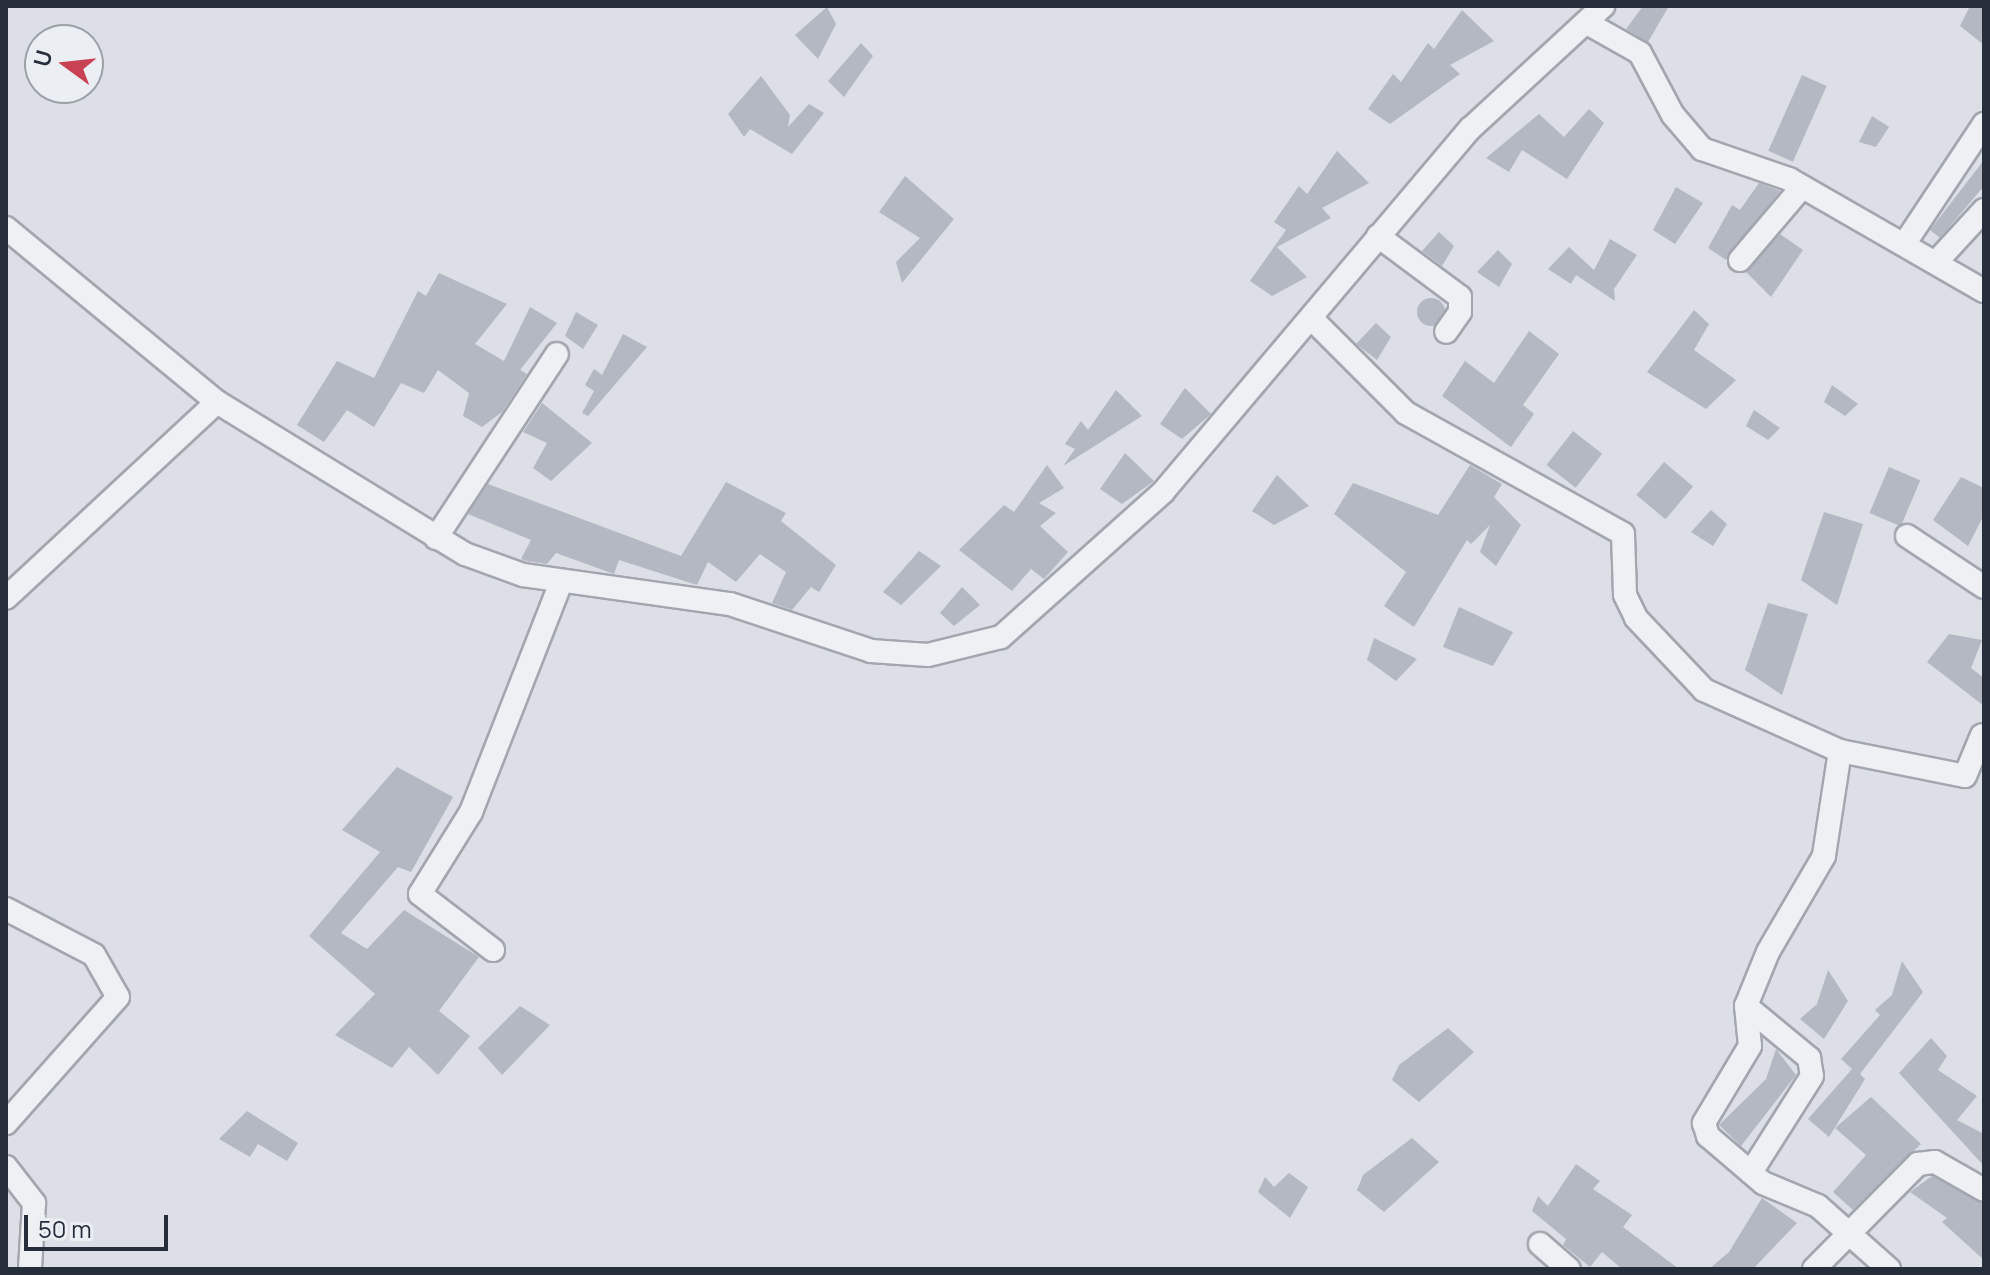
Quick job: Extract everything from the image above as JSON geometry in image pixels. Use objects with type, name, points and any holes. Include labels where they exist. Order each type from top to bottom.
[{"type":"street","points":[[6,228],[217,402],[436,538],[495,567],[561,582],[730,604],[871,651],[965,650],[1001,637],[1039,608],[1163,492],[1471,128],[1603,6]]},
{"type":"street","points":[[1587,23],[1640,53],[1673,115],[1702,149],[1802,187],[1938,260],[1984,291]]},
{"type":"street","points":[[1905,243],[1984,124]]},
{"type":"street","points":[[1740,260],[1802,187]]},
{"type":"street","points":[[1938,260],[1984,210]]},
{"type":"street","points":[[1378,236],[1460,297],[1460,312],[1446,332]]},
{"type":"street","points":[[1311,318],[1406,413],[1623,534],[1625,595],[1636,618],[1704,690],[1840,751],[1965,776],[1983,732]]},
{"type":"street","points":[[436,538],[557,354]]},
{"type":"street","points":[[6,598],[217,402]]},
{"type":"street","points":[[1907,536],[1984,587]]},
{"type":"street","points":[[493,950],[420,894],[471,812],[561,582]]},
{"type":"street","points":[[1840,751],[1824,856],[1746,1006],[1750,1046],[1704,1123],[1708,1136],[1751,1172],[1849,1229],[1889,1269]]},
{"type":"street","points":[[6,909],[94,955],[118,997],[6,1123]]},
{"type":"street","points":[[1746,1006],[1809,1058],[1812,1076],[1751,1172]]},
{"type":"street","points":[[1814,1269],[1849,1229],[1918,1164],[1935,1162],[1984,1190]]},
{"type":"street","points":[[6,1167],[34,1203],[30,1269]]},
{"type":"street","points":[[1540,1244],[1569,1269]]},
{"type":"building","points":[[1643,6],[1669,6],[1648,42],[1626,29]]},
{"type":"building","points":[[1970,6],[1984,6],[1984,45],[1960,26]]},
{"type":"building","points":[[827,7],[836,24],[818,59],[795,35]]},
{"type":"building","points":[[1462,10],[1494,41],[1450,65],[1460,74],[1390,124],[1368,109],[1393,74],[1401,82],[1428,43],[1434,49]]},
{"type":"building","points":[[861,43],[873,56],[844,97],[828,81]]},
{"type":"building","points":[[1802,75],[1827,86],[1793,162],[1768,151]]},
{"type":"building","points":[[761,76],[790,115],[788,127],[809,104],[824,113],[792,154],[750,129],[744,137],[728,114]]},
{"type":"building","points":[[1589,109],[1604,123],[1567,179],[1522,150],[1509,172],[1486,158],[1539,114],[1564,137]]},
{"type":"building","points":[[1872,116],[1889,127],[1876,147],[1859,142]]},
{"type":"building","points":[[1337,151],[1369,183],[1322,208],[1331,218],[1277,247],[1307,277],[1272,296],[1250,281],[1286,230],[1274,222],[1299,186],[1307,194]]},
{"type":"building","points":[[1984,160],[1984,186],[1940,238],[1930,230]]},
{"type":"building","points":[[905,176],[954,219],[902,283],[896,262],[920,238],[879,212]]},
{"type":"building","points":[[1759,183],[1780,191],[1726,260],[1708,248],[1732,205],[1740,210]]},
{"type":"building","points":[[1676,187],[1703,203],[1675,244],[1653,230]]},
{"type":"building","points":[[1439,232],[1454,246],[1442,266],[1422,251]]},
{"type":"building","points":[[1780,234],[1803,250],[1771,297],[1746,272]]},
{"type":"building","points":[[1610,239],[1637,255],[1614,289],[1615,301],[1576,275],[1571,284],[1548,269],[1569,247],[1594,270]]},
{"type":"building","points":[[1498,250],[1512,264],[1499,287],[1477,272]]},
{"type":"building","points":[[439,273],[507,304],[475,344],[504,361],[530,307],[557,323],[520,370],[527,374],[502,412],[482,427],[463,416],[469,393],[438,370],[424,393],[401,383],[374,427],[347,410],[324,442],[297,425],[337,361],[374,378],[418,291],[426,296]]},
{"type":"building","points":[[1431,298],[1441,302],[1445,312],[1441,322],[1431,326],[1421,322],[1417,312],[1421,302]]},
{"type":"building","points":[[1694,310],[1709,324],[1694,350],[1736,380],[1706,409],[1647,372]]},
{"type":"building","points":[[576,312],[598,325],[583,349],[565,336]]},
{"type":"building","points":[[1376,323],[1391,337],[1377,360],[1356,344]]},
{"type":"building","points":[[1529,331],[1559,354],[1523,405],[1534,414],[1511,447],[1442,396],[1465,361],[1494,383]]},
{"type":"building","points":[[623,334],[647,347],[588,416],[582,413],[594,391],[585,385],[594,369],[602,375]]},
{"type":"building","points":[[1832,385],[1858,404],[1845,416],[1824,402]]},
{"type":"building","points":[[1185,388],[1211,414],[1182,439],[1160,424]]},
{"type":"building","points":[[1116,390],[1142,416],[1063,466],[1075,449],[1065,444],[1081,421],[1088,430]]},
{"type":"building","points":[[542,403],[592,443],[551,481],[533,468],[547,443],[523,432]]},
{"type":"building","points":[[1754,410],[1780,428],[1768,440],[1746,426]]},
{"type":"building","points":[[1573,431],[1602,454],[1576,488],[1547,465]]},
{"type":"building","points":[[1125,453],[1154,481],[1122,504],[1100,489]]},
{"type":"building","points":[[1664,462],[1693,486],[1665,519],[1636,495]]},
{"type":"building","points":[[1047,465],[1064,488],[1039,503],[1056,513],[1040,526],[1068,552],[1044,579],[1031,569],[1012,591],[959,550],[1004,505],[1014,512]]},
{"type":"building","points":[[1470,465],[1502,484],[1494,497],[1521,525],[1496,566],[1480,552],[1490,525],[1471,544],[1467,540],[1414,627],[1384,606],[1406,572],[1334,514],[1353,483],[1438,515]]},
{"type":"building","points":[[1889,467],[1920,480],[1901,526],[1869,513]]},
{"type":"building","points":[[1277,475],[1309,506],[1274,525],[1252,511]]},
{"type":"building","points":[[1961,477],[1984,488],[1984,515],[1968,546],[1933,520]]},
{"type":"building","points":[[726,482],[786,513],[781,521],[836,565],[819,592],[811,587],[792,610],[772,603],[786,572],[760,554],[736,582],[708,562],[697,585],[619,560],[614,574],[556,553],[547,564],[526,561],[521,559],[531,540],[468,514],[488,484],[681,556]]},
{"type":"building","points":[[1711,510],[1727,524],[1713,546],[1691,532]]},
{"type":"building","points":[[1824,512],[1863,524],[1837,605],[1801,580]]},
{"type":"building","points":[[919,551],[941,566],[901,605],[883,592]]},
{"type":"building","points":[[962,587],[980,605],[954,626],[940,613]]},
{"type":"building","points":[[1768,603],[1808,614],[1782,695],[1745,670]]},
{"type":"building","points":[[1459,607],[1513,632],[1493,666],[1443,647]]},
{"type":"building","points":[[1949,634],[1982,640],[1971,668],[1984,678],[1984,706],[1927,662]]},
{"type":"building","points":[[1374,638],[1417,659],[1396,681],[1367,660]]},
{"type":"building","points":[[397,767],[453,797],[411,872],[398,867],[341,933],[367,949],[404,910],[479,957],[439,1011],[470,1036],[438,1075],[409,1047],[392,1068],[335,1035],[375,994],[309,936],[380,852],[342,830]]},
{"type":"building","points":[[1902,961],[1923,992],[1860,1074],[1865,1079],[1829,1137],[1808,1119],[1852,1069],[1841,1059],[1880,1015],[1875,1010],[1892,995]]},
{"type":"building","points":[[1828,970],[1848,1001],[1824,1039],[1800,1019],[1817,1004]]},
{"type":"building","points":[[520,1006],[550,1025],[502,1075],[478,1048]]},
{"type":"building","points":[[1448,1028],[1474,1052],[1419,1102],[1392,1080],[1399,1065]]},
{"type":"building","points":[[1931,1038],[1947,1056],[1938,1070],[1977,1096],[1957,1120],[1984,1134],[1984,1166],[1899,1073]]},
{"type":"building","points":[[1776,1049],[1796,1075],[1741,1146],[1719,1125],[1766,1079]]},
{"type":"building","points":[[1871,1097],[1921,1144],[1853,1210],[1833,1192],[1866,1155],[1835,1128]]},
{"type":"building","points":[[247,1111],[298,1143],[287,1161],[258,1144],[250,1157],[219,1139]]},
{"type":"building","points":[[1412,1138],[1439,1162],[1384,1212],[1357,1190],[1363,1175]]},
{"type":"building","points":[[1576,1164],[1600,1181],[1593,1189],[1632,1215],[1623,1227],[1679,1269],[1622,1269],[1602,1252],[1590,1267],[1563,1245],[1566,1239],[1532,1211],[1538,1196],[1548,1206]]},
{"type":"building","points":[[1289,1173],[1308,1187],[1290,1218],[1258,1192],[1265,1177],[1274,1187]]},
{"type":"building","points":[[1932,1176],[1984,1204],[1984,1260],[1942,1222],[1947,1218],[1910,1192]]},
{"type":"building","points":[[1762,1198],[1797,1223],[1753,1269],[1709,1269],[1729,1252]]}]
